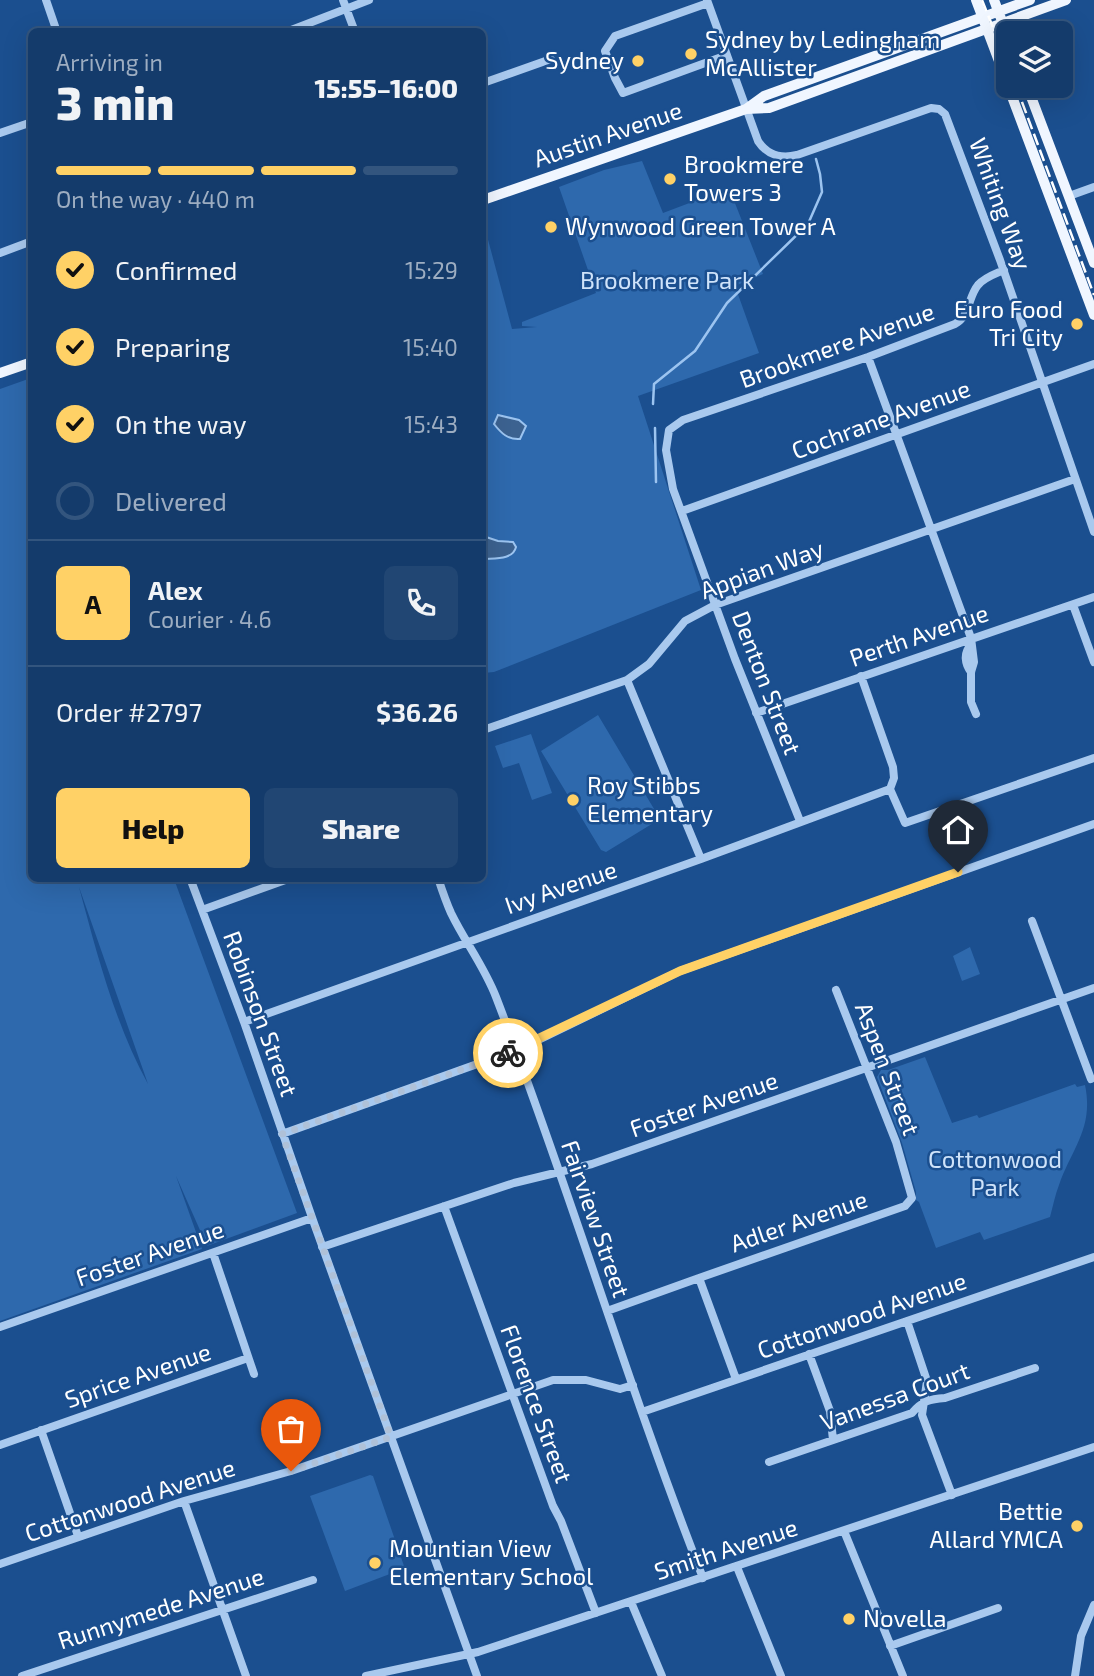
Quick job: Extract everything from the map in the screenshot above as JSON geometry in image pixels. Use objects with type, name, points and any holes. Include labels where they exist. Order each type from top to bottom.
[{"type":"main road","points":[[976,0],[996,52]]},
{"type":"main road","name":"Austin Avenue","points":[[486,199],[746,109],[769,108],[982,16],[996,6],[1030,0]]},
{"type":"main road","name":"Austin Avenue","points":[[1008,21],[1066,0]]},
{"type":"main road","name":"Austin Avenue","points":[[883,59],[996,25]]},
{"type":"main road","points":[[1013,98],[1094,315]]},
{"type":"main road","points":[[1032,98],[1094,263]]},
{"type":"main road","points":[[0,373],[28,363]]},
{"type":"street","points":[[46,0],[56,28]]},
{"type":"street","points":[[343,0],[354,28]]},
{"type":"street","points":[[296,28],[369,0]]},
{"type":"street","points":[[727,55],[623,93],[605,51],[615,36],[707,2],[727,55],[746,109]]},
{"type":"street","points":[[486,82],[551,59]]},
{"type":"street","name":"Whiting Way","points":[[746,109],[760,145],[770,153],[785,157],[926,109],[942,110],[1004,271],[1094,532]]},
{"type":"street","points":[[0,134],[28,124]]},
{"type":"street","points":[[1069,196],[1094,187]]},
{"type":"street","points":[[0,253],[28,243]]},
{"type":"street","name":"Brookmere Avenue","points":[[666,438],[674,425],[683,420],[959,323],[978,286],[986,278],[1004,271]]},
{"type":"street","points":[[868,357],[971,641],[966,657],[971,672],[971,702],[976,714]]},
{"type":"street","name":"Cochrane Avenue","points":[[681,511],[1094,364]]},
{"type":"street","name":"Denton Street","points":[[666,438],[669,473],[681,511],[756,713],[800,821]]},
{"type":"street","name":"Appian Way","points":[[486,729],[627,680],[649,664],[685,621],[715,605],[1075,479]]},
{"type":"street","name":"Perth Avenue","points":[[756,713],[1094,597]]},
{"type":"street","points":[[1073,605],[1094,662]]},
{"type":"street","points":[[861,676],[893,767],[894,778],[890,789],[905,823],[1094,758]]},
{"type":"street","points":[[627,680],[701,859]]},
{"type":"street","name":"Ivy Avenue","points":[[244,1021],[890,789]]},
{"type":"street","points":[[282,1134],[516,1050],[680,971],[1094,824]]},
{"type":"street","name":"Robinson Street","points":[[192,882],[244,1021],[322,1247],[477,1676]]},
{"type":"street","points":[[202,910],[279,882]]},
{"type":"street","name":"Fairview Street","points":[[439,882],[451,913],[490,984],[516,1050],[703,1578]]},
{"type":"street","points":[[1032,921],[1091,1079]]},
{"type":"street","name":"Foster Avenue","points":[[322,1247],[514,1182],[592,1164],[1094,988]]},
{"type":"street","name":"Aspen Street","points":[[836,990],[895,1142],[912,1195],[910,1202]]},
{"type":"street","name":"Adler Avenue","points":[[607,1311],[910,1202]]},
{"type":"street","name":"Florence Street","points":[[444,1206],[553,1506],[596,1613]]},
{"type":"street","name":"Foster Avenue","points":[[0,1327],[312,1218]]},
{"type":"street","name":"Sprice Avenue","points":[[213,1253],[254,1374]]},
{"type":"street","name":"Cottonwood Avenue","points":[[642,1412],[1094,1257]]},
{"type":"street","points":[[699,1278],[736,1379]]},
{"type":"street","points":[[907,1321],[926,1381],[922,1415],[951,1495]]},
{"type":"street","points":[[810,1354],[830,1411],[833,1440]]},
{"type":"street","name":"Sprice Avenue","points":[[0,1445],[248,1358]]},
{"type":"street","name":"Vanessa Court","points":[[769,1462],[912,1413],[925,1402],[1035,1368]]},
{"type":"street","name":"Cottonwood Avenue","points":[[0,1564],[184,1501],[291,1471],[553,1380],[586,1380],[614,1389],[633,1385]]},
{"type":"street","name":"Sprice Avenue","points":[[41,1430],[78,1536]]},
{"type":"street","name":"Smith Avenue","points":[[367,1676],[469,1655],[1094,1447]]},
{"type":"street","points":[[184,1501],[246,1676]]},
{"type":"street","points":[[844,1531],[903,1676]]},
{"type":"street","points":[[737,1567],[781,1676]]},
{"type":"street","name":"Runnymede Avenue","points":[[22,1676],[313,1580]]},
{"type":"street","points":[[631,1602],[662,1676]]},
{"type":"street","points":[[1075,1676],[1081,1636],[1094,1605]]},
{"type":"street","points":[[890,1646],[998,1608]]},
{"type":"green space","name":"Brookmere Park","points":[[642,161],[663,213],[729,188],[763,274],[735,286],[759,353],[638,396],[701,590],[494,672],[486,673],[486,232],[512,329],[537,327],[522,326],[522,322],[596,293],[559,187],[604,170]]},
{"type":"green space","points":[[28,379],[28,882],[175,882],[297,1213],[207,1246],[176,1176],[202,1249],[0,1321],[0,389]],"holes":[[[79,887],[148,1084],[116,1013]]]},
{"type":"green space","points":[[598,715],[660,819],[606,852],[601,850],[541,751]]},
{"type":"green space","points":[[531,734],[552,793],[532,800],[519,763],[503,768],[495,746]]},
{"type":"green space","points":[[970,947],[980,974],[962,981],[953,956]]},
{"type":"green space","name":"Cottonwood Park","points":[[925,1057],[952,1123],[977,1115],[979,1118],[1075,1084],[1077,1087],[1085,1085],[1087,1114],[1084,1126],[1059,1185],[1050,1217],[984,1240],[980,1232],[936,1248],[916,1200],[902,1143],[877,1077],[881,1070]]},
{"type":"green space","points":[[373,1476],[404,1566],[403,1569],[345,1591],[310,1496]]},
{"type":"shaded area","points":[[498,415],[519,420],[526,426],[520,439],[508,437],[499,430],[494,424]]},
{"type":"shaded area","points":[[486,537],[513,542],[516,547],[511,554],[486,559]]},
{"type":"waterway","points":[[653,404],[654,384],[695,351],[727,303],[808,224],[822,192],[816,159]]},
{"type":"waterway","points":[[655,428],[656,482]]},
{"type":"railway","points":[[982,0],[996,35]]},
{"type":"railway","points":[[1020,98],[1094,295]]},
{"type":"way so far","points":[[291,1471],[391,1437],[282,1134],[508,1053]]},
{"type":"place","name":"Sydney by Ledingham McAllister","points":[[691,54]]},
{"type":"place","name":"Sydney","points":[[638,61]]},
{"type":"place","name":"Brookmere Towers 3","points":[[670,179]]},
{"type":"place","name":"Wynwood Green Tower A","points":[[551,227]]},
{"type":"place","name":"Euro Food Tri City","points":[[1077,324]]},
{"type":"place","name":"Roy Stibbs Elementary","points":[[573,800]]},
{"type":"place","name":"Bettie Allard YMCA","points":[[1077,1526]]},
{"type":"place","name":"Mountian View Elementary School","points":[[375,1563]]},
{"type":"place","name":"Novella","points":[[849,1619]]},
{"type":"route","points":[[508,1053],[680,971],[958,872]]}]
